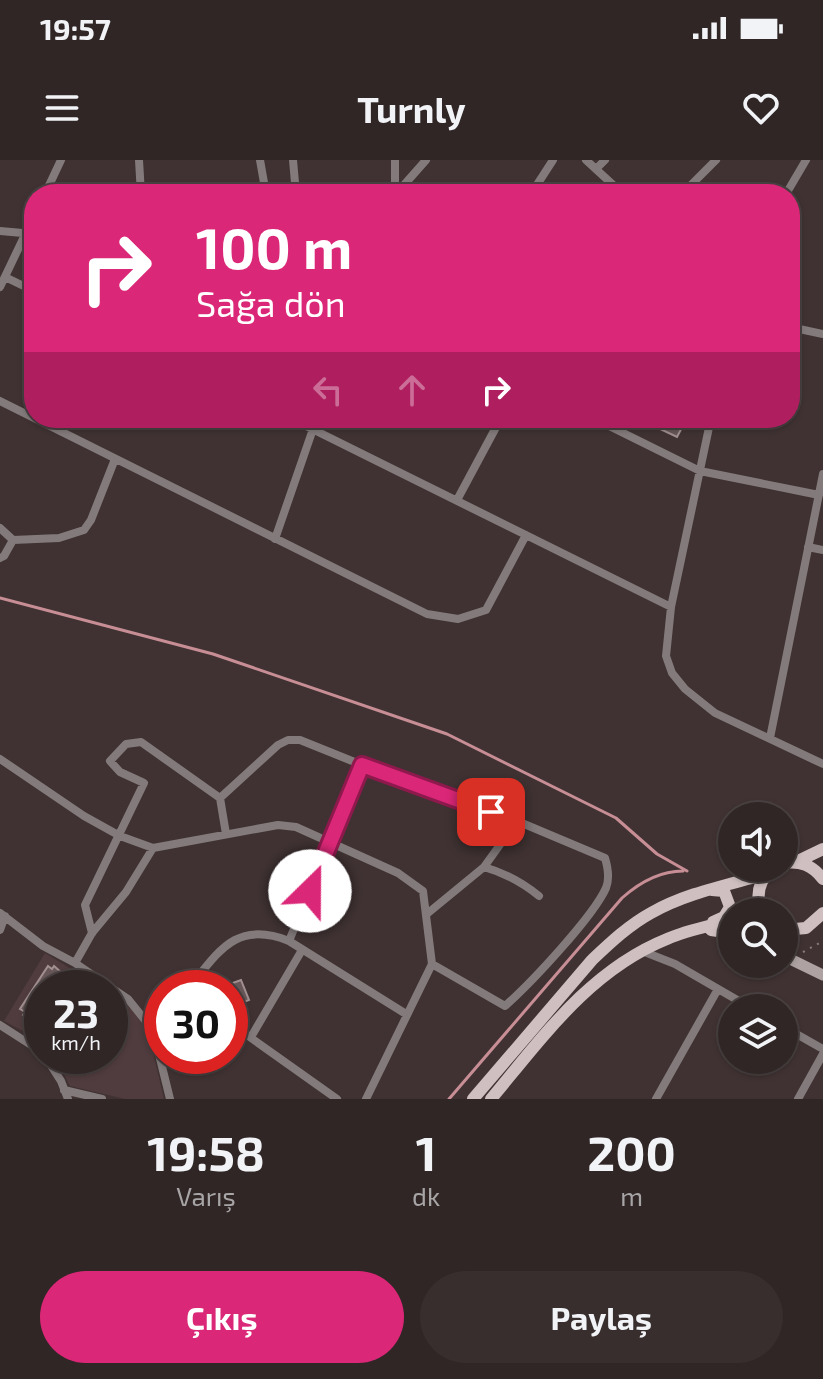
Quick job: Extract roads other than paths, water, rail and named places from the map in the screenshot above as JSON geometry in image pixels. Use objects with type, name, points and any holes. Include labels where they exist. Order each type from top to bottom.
[{"type":"main road","points":[[798,859],[823,849]]},
{"type":"main road","points":[[798,865],[817,871],[823,879]]},
{"type":"main road","points":[[473,1099],[592,960],[612,941],[651,913],[684,898],[736,882]]},
{"type":"main road","points":[[699,929],[724,917],[730,907],[724,891],[712,890]]},
{"type":"main road","points":[[798,929],[806,928],[823,913]]},
{"type":"main road","points":[[491,1099],[547,1031],[589,987],[642,951],[673,936],[718,924]]},
{"type":"main road","points":[[699,929],[718,931]]},
{"type":"main road","points":[[798,962],[823,975]]},
{"type":"street","points":[[50,184],[61,160]]},
{"type":"street","points":[[139,160],[140,184]]},
{"type":"street","points":[[260,160],[264,184]]},
{"type":"street","points":[[293,160],[295,184]]},
{"type":"street","points":[[395,160],[396,184]]},
{"type":"street","points":[[405,184],[426,160]]},
{"type":"street","points":[[537,184],[553,160]]},
{"type":"street","points":[[586,160],[612,184]]},
{"type":"street","points":[[596,169],[605,160]]},
{"type":"street","points":[[692,184],[716,160]]},
{"type":"street","points":[[792,184],[806,160]]},
{"type":"street","points":[[0,231],[24,233]]},
{"type":"street","points":[[0,287],[24,244]]},
{"type":"street","points":[[5,277],[24,286]]},
{"type":"street","points":[[800,329],[823,334]]},
{"type":"street","points":[[0,401],[24,413]]},
{"type":"street","points":[[54,428],[427,614],[458,619],[486,610],[526,535]]},
{"type":"street","points":[[457,500],[496,428]]},
{"type":"street","points":[[613,428],[700,471],[819,495]]},
{"type":"street","points":[[709,428],[671,607],[666,656],[672,673],[685,689],[715,713],[823,764]]},
{"type":"street","points":[[275,539],[313,429],[671,607]]},
{"type":"street","points":[[0,528],[13,540],[59,538],[84,530],[91,520],[115,459]]},
{"type":"street","points":[[770,738],[823,474]]},
{"type":"street","points":[[0,558],[13,540]]},
{"type":"street","points":[[808,547],[823,550]]},
{"type":"street","points":[[220,798],[278,745],[288,740],[300,740],[517,821],[605,858],[608,868],[606,888],[592,911],[505,1006],[432,964]]},
{"type":"street","points":[[92,933],[85,905],[144,783],[120,772],[110,761],[126,744],[141,742],[220,798],[226,834]]},
{"type":"street","points":[[0,759],[84,816],[120,836],[153,848],[278,825],[296,827],[398,873],[423,891],[432,964],[366,1099]]},
{"type":"street","points":[[289,941],[362,765]]},
{"type":"street","points":[[428,913],[484,867],[517,821]]},
{"type":"street","points":[[75,963],[92,933],[126,892],[153,848]]},
{"type":"street","points":[[484,867],[526,885],[539,896]]},
{"type":"street","points":[[0,930],[3,914],[43,946],[75,963],[128,999],[144,1019]]},
{"type":"street","points":[[204,970],[225,944],[245,934],[269,933],[289,941],[406,1014]]},
{"type":"street","points":[[251,1037],[302,950]]},
{"type":"street","points":[[642,951],[675,964],[727,994]]},
{"type":"street","points":[[656,1099],[718,989]]},
{"type":"street","points":[[0,1025],[24,1041]]},
{"type":"street","points":[[248,1035],[337,1099]]},
{"type":"street","points":[[798,1036],[823,1052],[798,1099]]},
{"type":"street","points":[[54,1074],[66,1094],[102,1099]]},
{"type":"street","points":[[164,1074],[170,1099]]},
{"type":"waterway","points":[[0,598],[213,654],[447,734],[616,818],[657,854],[687,871]]},
{"type":"waterway","points":[[449,1099],[622,898],[650,878],[683,871]]}]
